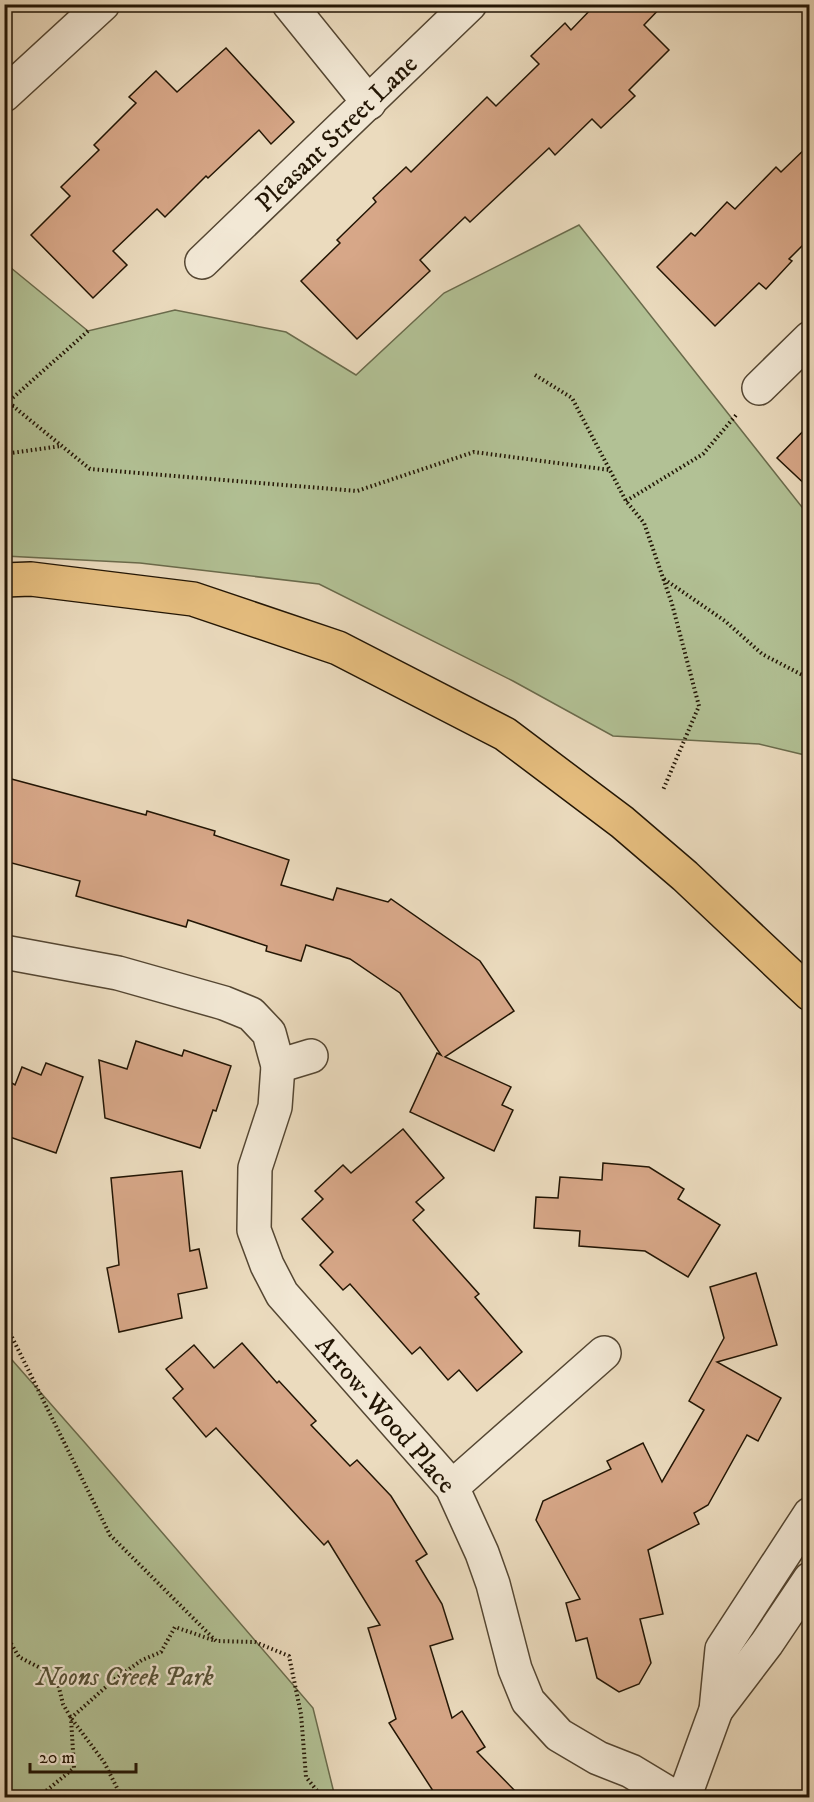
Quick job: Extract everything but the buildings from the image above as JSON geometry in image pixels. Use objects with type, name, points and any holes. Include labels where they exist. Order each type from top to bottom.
[{"type":"main road","points":[[4,580],[32,579],[193,599],[338,648],[504,734],[622,822],[685,876],[810,993]]},
{"type":"street","points":[[4,95],[103,4]]},
{"type":"street","points":[[289,4],[369,103]]},
{"type":"street","name":"Pleasant Street Lane","points":[[202,262],[470,4]]},
{"type":"street","points":[[759,388],[810,338]]},
{"type":"street","name":"Arrow-Wood Place","points":[[4,952],[118,973],[224,1003],[251,1014],[269,1033],[278,1066],[275,1107],[255,1168],[254,1230],[267,1265],[282,1294],[453,1487],[493,1584],[515,1669],[528,1701],[559,1736],[576,1747],[630,1771],[676,1797]]},
{"type":"street","points":[[278,1066],[311,1056]]},
{"type":"street","points":[[453,1487],[604,1353]]},
{"type":"street","points":[[684,1797],[716,1710],[722,1649],[810,1514]]},
{"type":"street","points":[[716,1710],[767,1643],[810,1579]]},
{"type":"path","points":[[88,332],[8,402],[90,469],[357,491],[474,452],[610,470]]},
{"type":"path","points":[[535,375],[572,398],[626,501],[644,523],[663,579],[699,706],[663,790]]},
{"type":"path","points":[[626,501],[703,453],[759,388]]},
{"type":"path","points":[[4,404],[15,406]]},
{"type":"path","points":[[4,454],[62,446]]},
{"type":"path","points":[[663,579],[725,621],[762,654],[810,679]]},
{"type":"path","points":[[803,922],[810,919]]},
{"type":"path","points":[[4,1322],[110,1535],[216,1641]]},
{"type":"path","points":[[71,1718],[115,1679],[142,1660],[161,1652],[175,1627],[216,1641],[255,1642],[289,1656],[301,1714],[306,1778],[323,1797]]},
{"type":"path","points":[[4,1632],[19,1658],[56,1676],[63,1704],[104,1762],[122,1797]]},
{"type":"path","points":[[30,1797],[46,1791],[74,1768],[71,1718]]},
{"type":"green space","points":[[579,225],[809,516],[809,756],[759,744],[613,736],[513,681],[319,584],[140,563],[5,556],[5,263],[88,331],[175,310],[286,332],[356,375],[444,293]]},
{"type":"green space","name":"Noons Creek Park","points":[[5,1352],[313,1708],[335,1797],[5,1797]]}]
